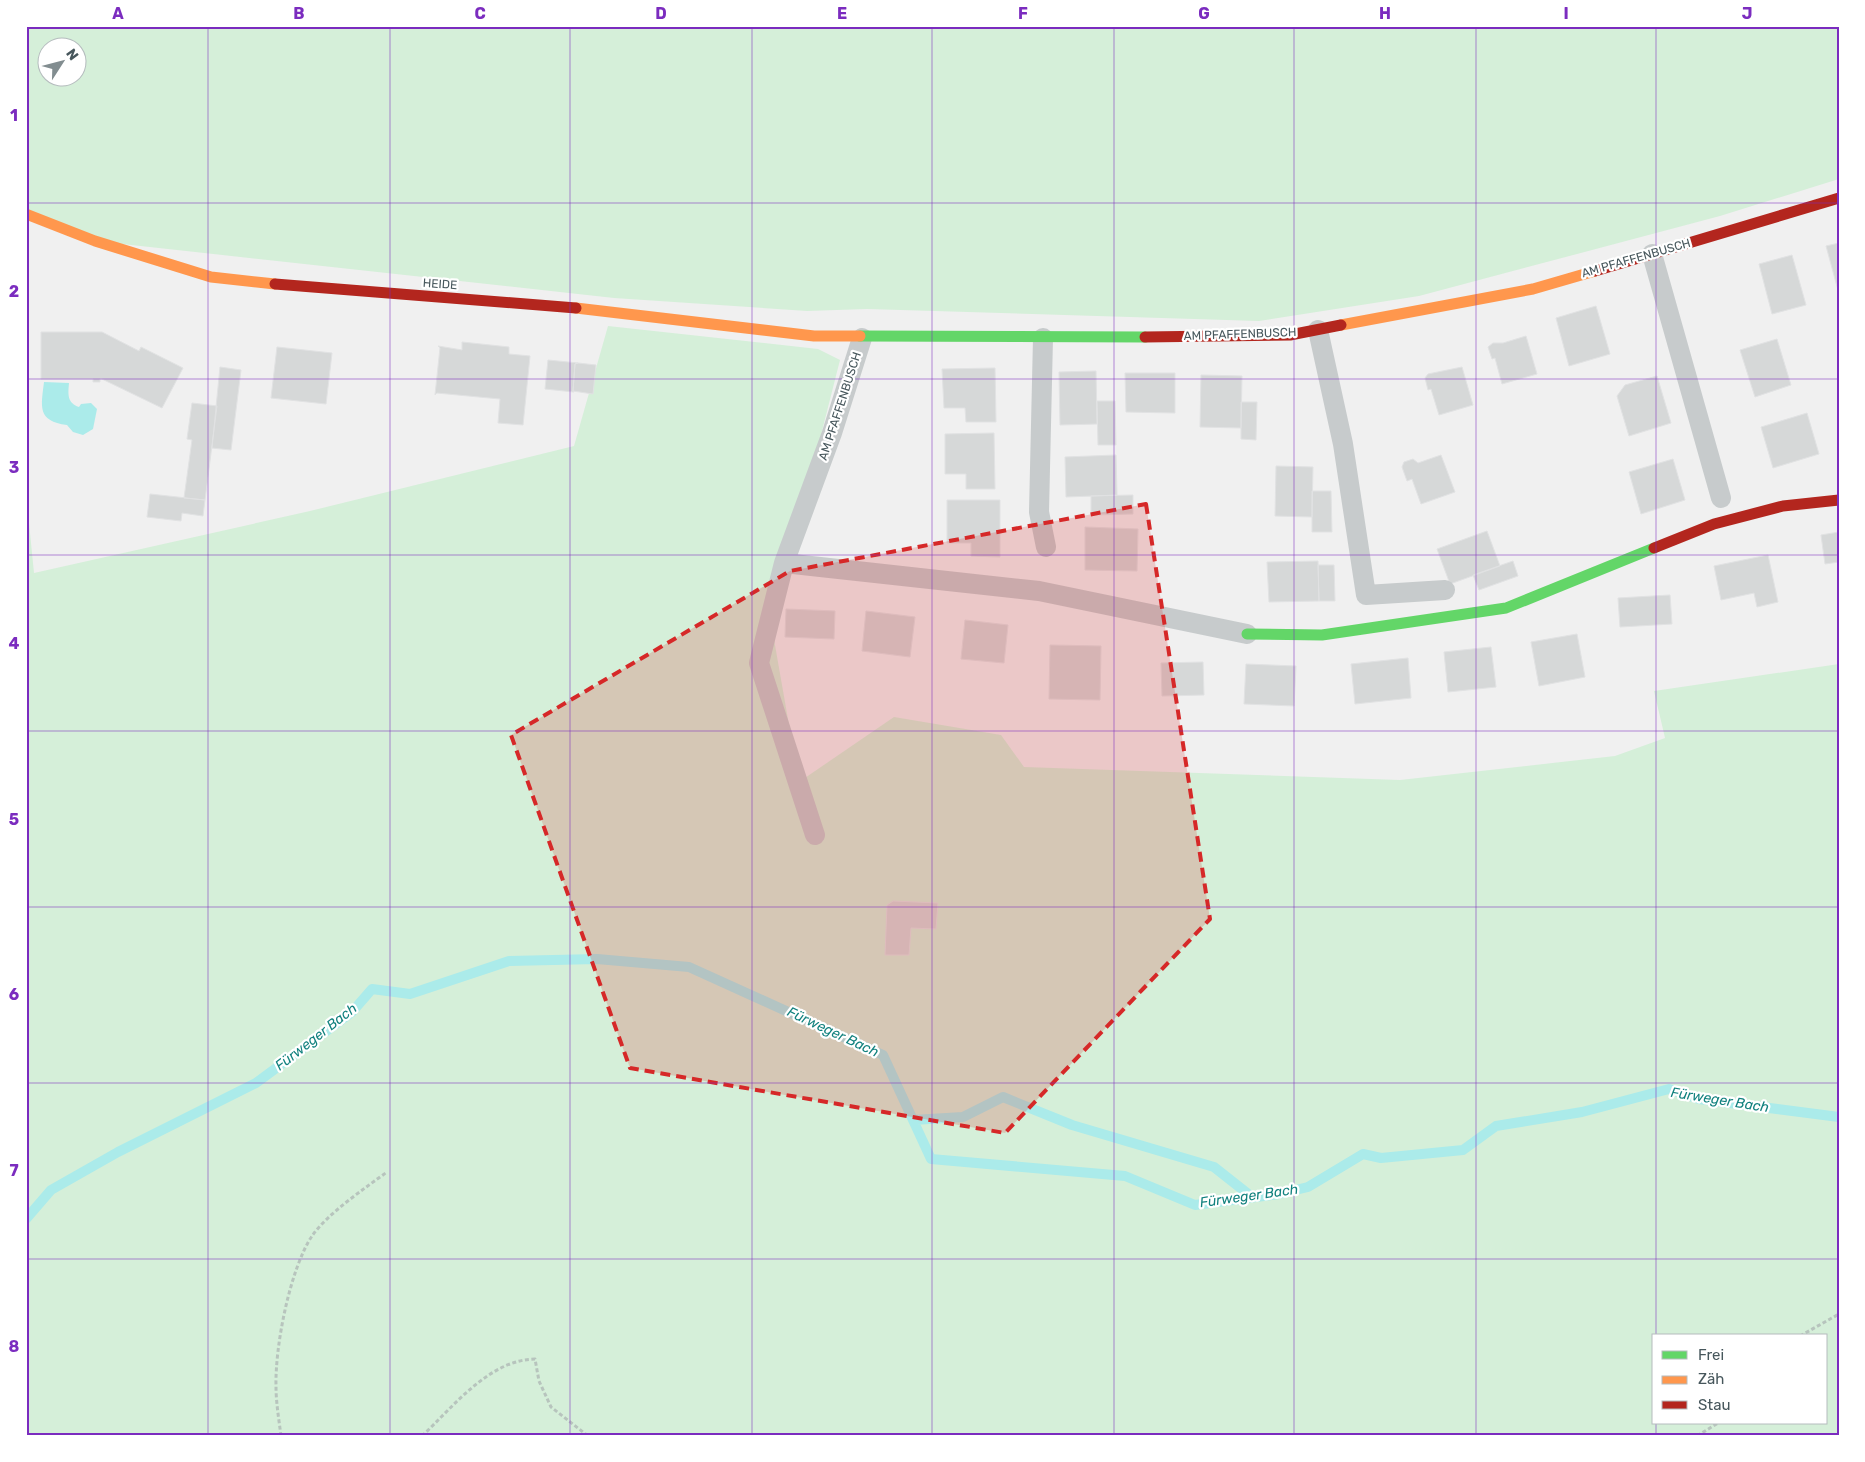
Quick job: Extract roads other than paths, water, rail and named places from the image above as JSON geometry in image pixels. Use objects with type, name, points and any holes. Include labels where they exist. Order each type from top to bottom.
[{"type":"street","name":"AM PFAFFENBUSCH","points":[[862,338],[1290,335],[1533,289],[1839,198]]},
{"type":"street","name":"HEIDE","points":[[26,214],[95,241],[211,277],[320,289],[609,310],[814,336],[862,338]]},
{"type":"street","points":[[1247,634],[1322,635],[1506,608],[1714,524],[1783,506],[1839,500]]},
{"type":"lane","points":[[1652,254],[1721,498]]},
{"type":"lane","points":[[1318,330],[1343,444],[1366,595],[1445,590]]},
{"type":"lane","name":"AM PFAFFENBUSCH","points":[[815,835],[759,662],[784,562],[832,433],[862,338]]},
{"type":"lane","points":[[1043,338],[1039,512],[1046,547]]},
{"type":"lane","points":[[784,562],[1039,591],[1247,634]]},
{"type":"water","points":[[44,382],[69,383],[70,401],[72,403],[79,407],[81,404],[91,403],[97,409],[93,429],[83,435],[73,432],[67,425],[50,420],[43,411],[42,406]]},
{"type":"waterway","name":"Fürweger Bach","points":[[26,1219],[51,1190],[118,1152],[256,1083],[352,1012],[372,989],[410,994],[509,961],[597,959],[689,967],[883,1055],[931,1159],[1125,1176],[1195,1205],[1279,1194],[1308,1187],[1363,1154],[1381,1158],[1463,1150],[1496,1126],[1582,1112],[1669,1089],[1699,1099],[1839,1117]]},
{"type":"waterway","points":[[913,1120],[963,1117],[1003,1097],[1072,1125],[1214,1167],[1252,1197]]}]
